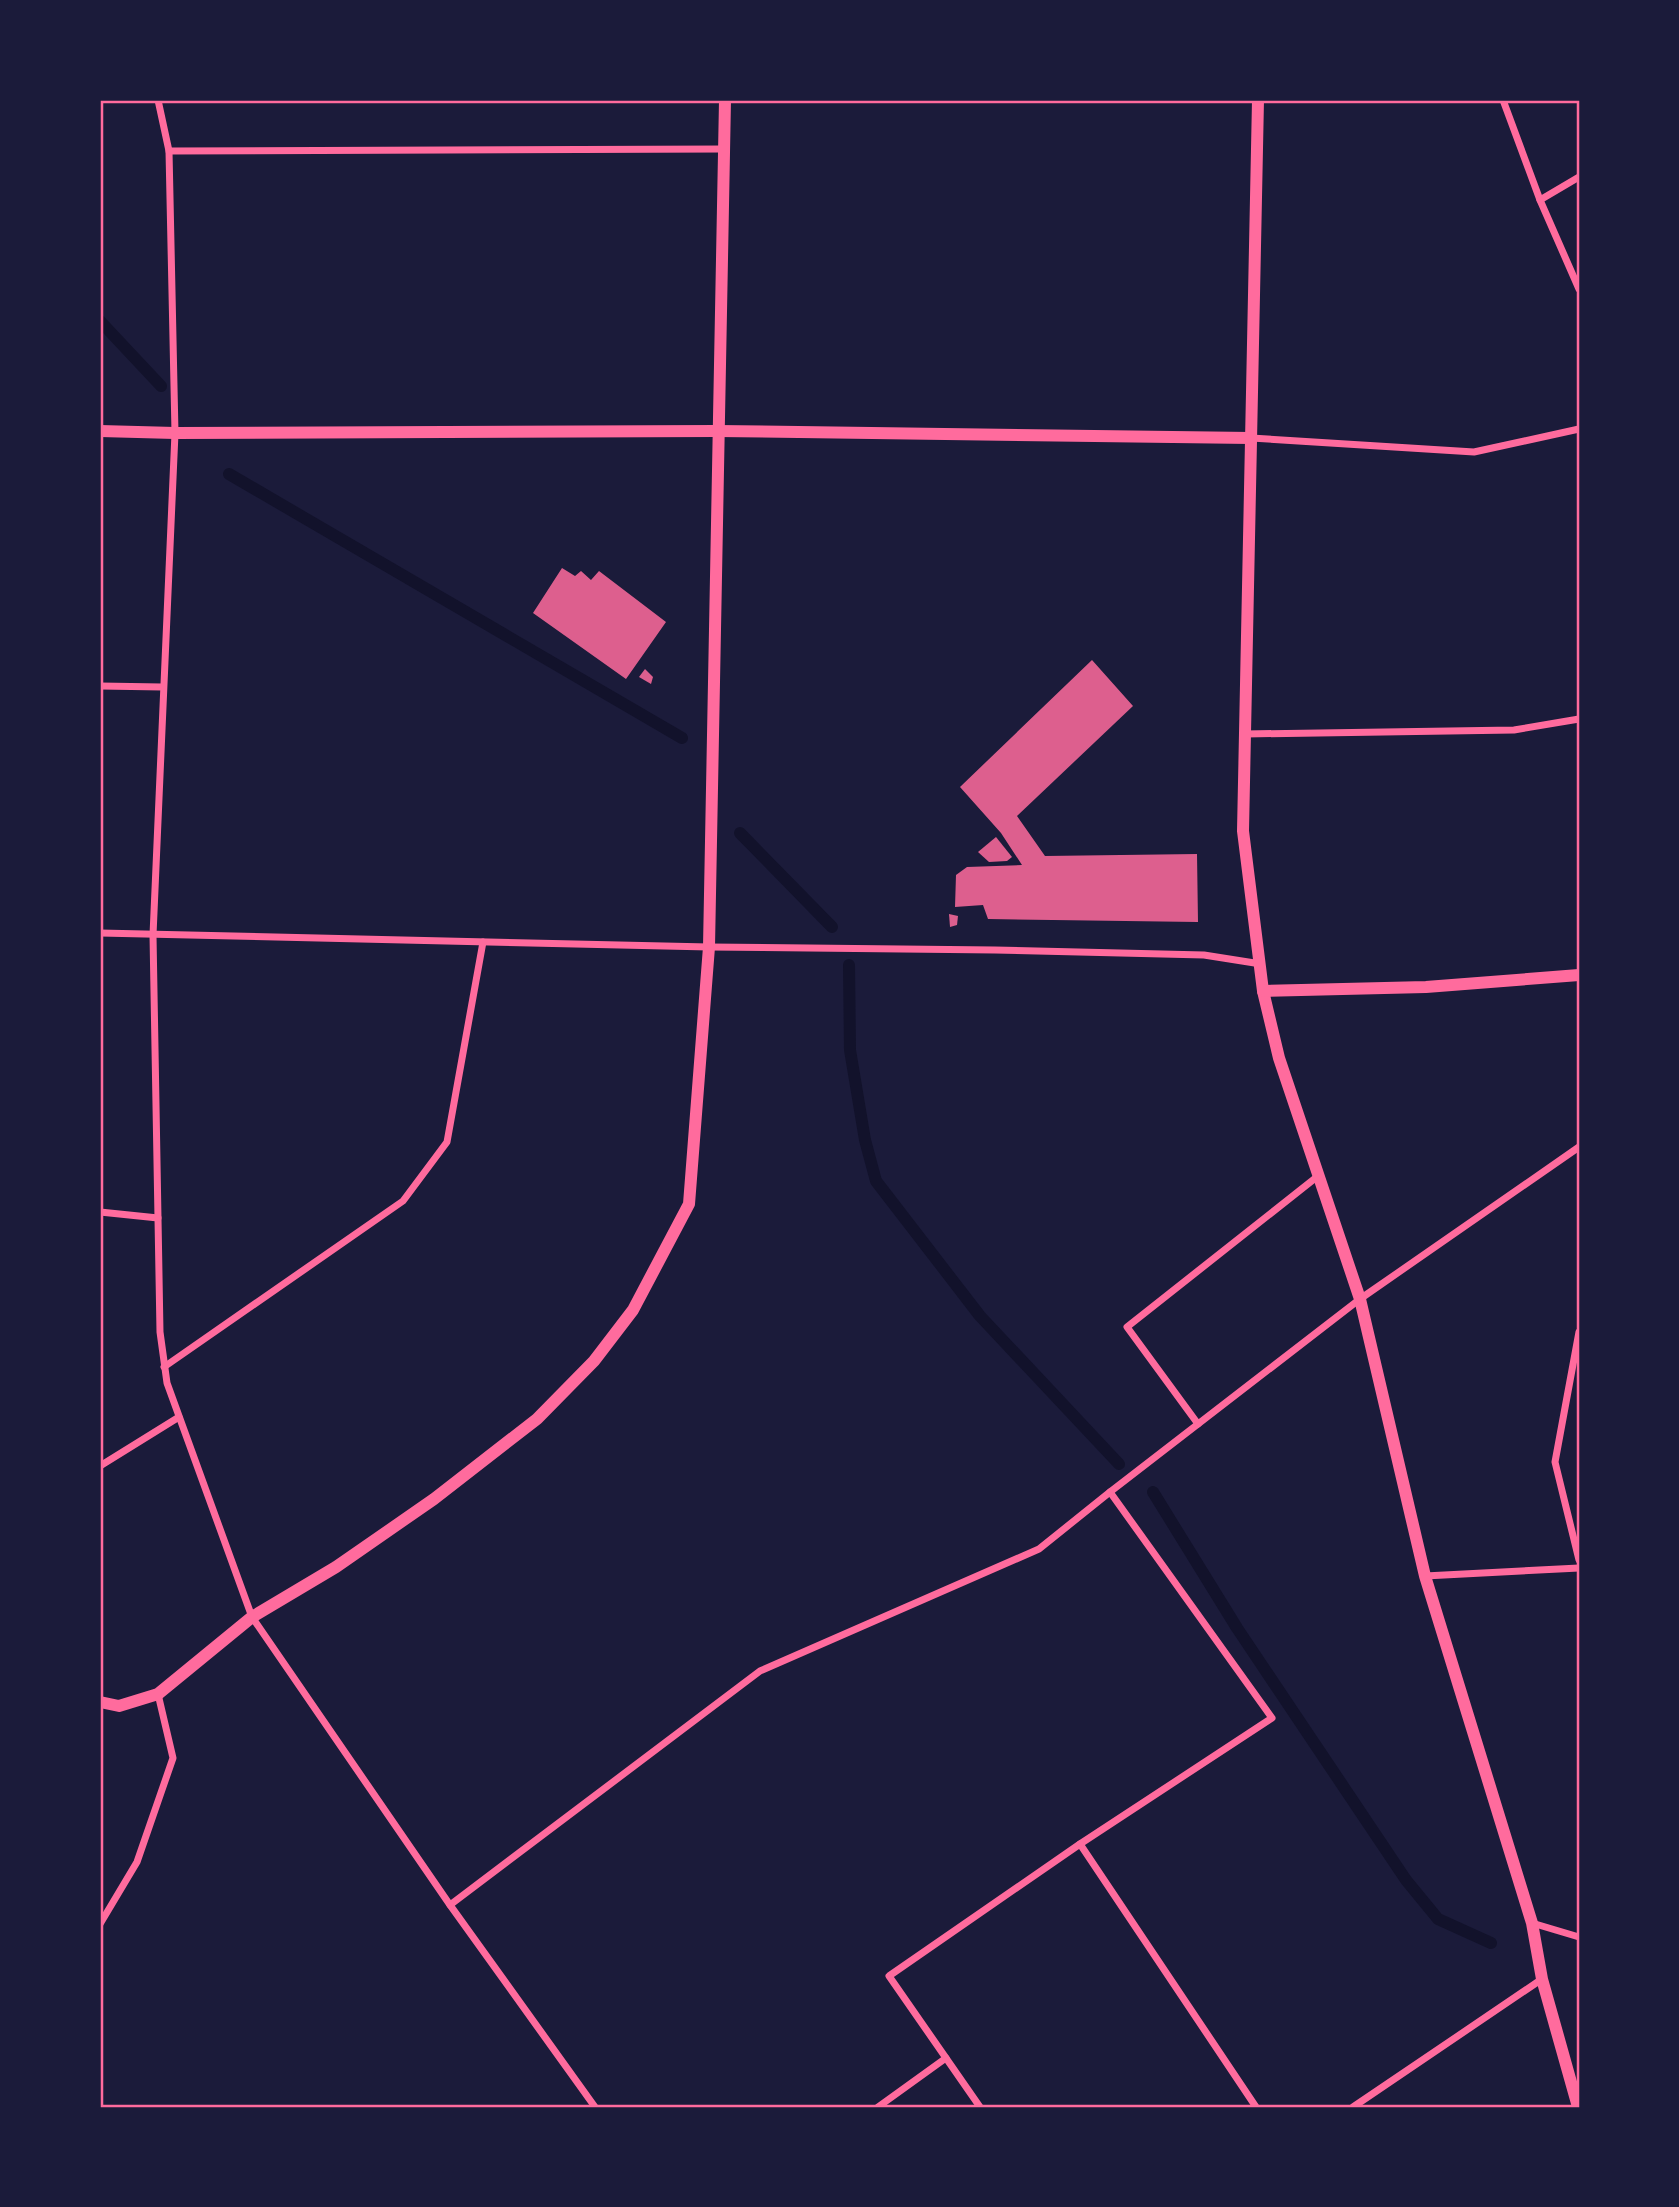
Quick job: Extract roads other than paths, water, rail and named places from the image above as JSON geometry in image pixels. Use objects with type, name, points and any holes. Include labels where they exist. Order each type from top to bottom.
[{"type":"street","points":[[158,100],[169,152],[175,433],[153,935],[160,1332],[167,1384],[252,1617],[450,1905],[595,2107]]},
{"type":"street","points":[[100,1702],[120,1706],[158,1694],[252,1617],[336,1567],[434,1499],[537,1419],[594,1361],[633,1310],[689,1205],[709,947],[725,100]]},
{"type":"street","points":[[1258,100],[1243,831],[1264,990],[1279,1058],[1360,1299],[1425,1576],[1532,1923],[1542,1979],[1578,2107]]},
{"type":"street","points":[[1503,100],[1540,200],[1579,289]]},
{"type":"street","points":[[169,152],[724,149]]},
{"type":"street","points":[[1540,200],[1579,177]]},
{"type":"street","points":[[100,431],[717,431],[1251,438],[1474,452],[1579,429]]},
{"type":"street","points":[[100,686],[162,687]]},
{"type":"street","points":[[1245,734],[1514,730],[1579,719]]},
{"type":"street","points":[[100,933],[1190,955],[1262,964]]},
{"type":"street","points":[[164,1367],[403,1201],[447,1142],[483,942]]},
{"type":"street","points":[[1264,990],[1426,987],[1579,975]]},
{"type":"street","points":[[450,1905],[760,1671],[1039,1549],[1360,1299],[1579,1147]]},
{"type":"street","points":[[1198,1424],[1128,1327],[1318,1176]]},
{"type":"street","points":[[100,1212],[158,1218]]},
{"type":"street","points":[[1579,1332],[1555,1462],[1579,1560]]},
{"type":"street","points":[[100,1466],[179,1417]]},
{"type":"street","points":[[980,2107],[889,1976],[1080,1844],[1272,1718],[1110,1492]]},
{"type":"street","points":[[1425,1576],[1579,1568]]},
{"type":"street","points":[[100,1924],[137,1862],[173,1758],[158,1694]]},
{"type":"street","points":[[1080,1844],[1256,2107]]},
{"type":"street","points":[[1532,1923],[1579,1937]]},
{"type":"street","points":[[1353,2107],[1542,1979]]},
{"type":"street","points":[[878,2107],[946,2058]]},
{"type":"waterway","points":[[100,321],[161,386]]},
{"type":"waterway","points":[[229,474],[682,738]]},
{"type":"waterway","points":[[740,833],[832,927]]},
{"type":"waterway","points":[[849,965],[850,1050],[865,1140],[876,1181],[980,1316],[1119,1464]]},
{"type":"waterway","points":[[1153,1492],[1237,1628],[1406,1880],[1438,1919],[1491,1943]]}]
